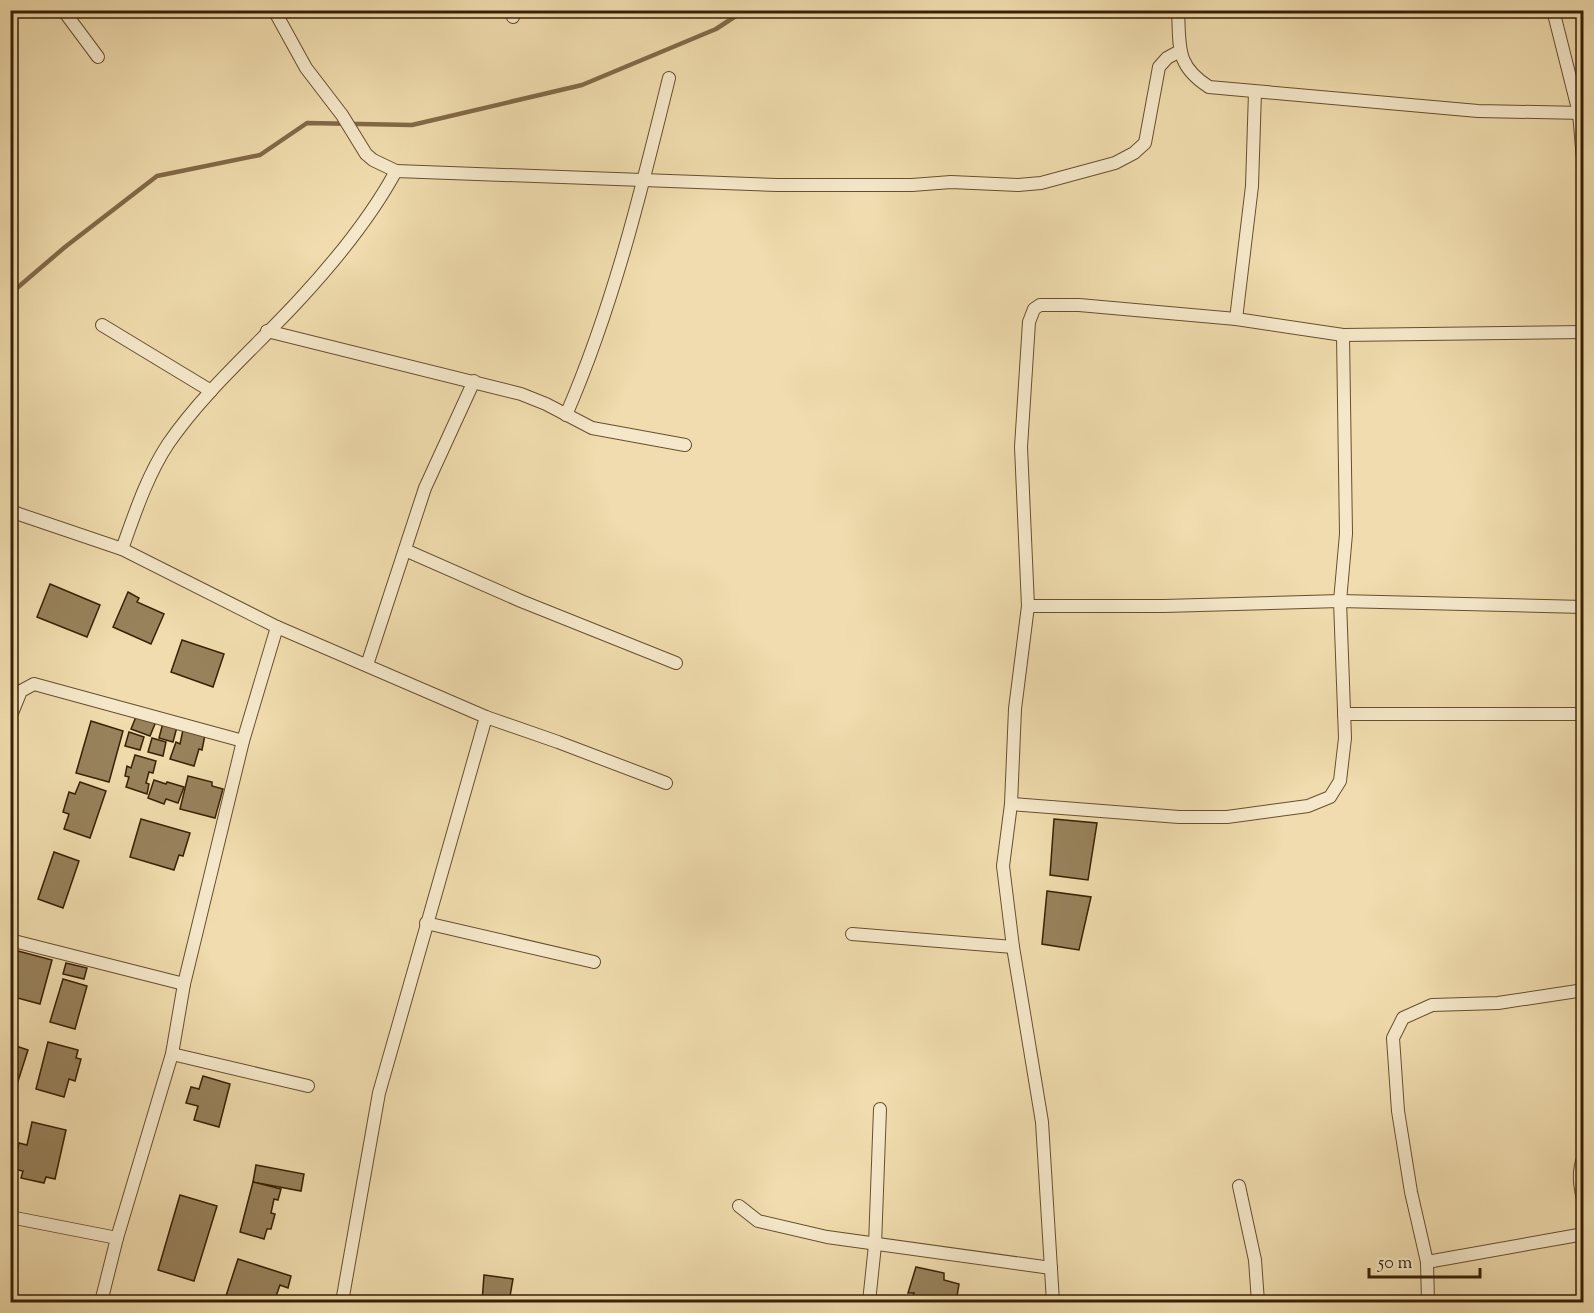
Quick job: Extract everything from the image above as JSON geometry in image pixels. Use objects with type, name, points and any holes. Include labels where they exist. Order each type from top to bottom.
[{"type":"street","points":[[63,10],[99,57]]},
{"type":"street","points":[[274,10],[306,68],[342,115],[366,154],[396,171],[777,185],[912,185],[951,182],[1018,185],[1041,183],[1115,163],[1134,153],[1145,143],[1159,67],[1167,57],[1180,51]]},
{"type":"street","points":[[1178,10],[1180,51],[1186,67],[1195,78],[1209,87],[1478,111],[1581,113]]},
{"type":"street","points":[[1553,10],[1581,113],[1584,171]]},
{"type":"street","points":[[566,415],[580,383],[612,291],[644,179],[669,78]]},
{"type":"street","points":[[1236,319],[1252,186],[1255,92]]},
{"type":"street","points":[[122,549],[153,470],[168,444],[211,391],[300,299],[337,256],[383,195],[396,171]]},
{"type":"street","points":[[1053,1302],[1042,1122],[1013,947],[1003,866],[1011,804],[1015,709],[1028,606],[1021,447],[1029,322],[1034,309],[1040,305],[1079,305],[1236,319],[1343,335],[1584,332]]},
{"type":"street","points":[[102,325],[211,391]]},
{"type":"street","points":[[267,331],[521,394],[592,428],[685,445]]},
{"type":"street","points":[[1011,804],[1179,817],[1227,818],[1308,806],[1330,797],[1340,781],[1345,738],[1340,601],[1346,534],[1343,335]]},
{"type":"street","points":[[367,665],[425,488],[474,381]]},
{"type":"street","points":[[10,511],[122,549],[277,627],[486,717],[666,783]]},
{"type":"street","points":[[405,550],[521,602],[676,663]]},
{"type":"street","points":[[1028,606],[1164,606],[1340,601],[1584,607]]},
{"type":"street","points":[[101,1302],[117,1238],[172,1054],[184,984],[243,741],[277,627]]},
{"type":"street","points":[[10,718],[21,691],[34,684],[243,741]]},
{"type":"street","points":[[1344,714],[1584,714]]},
{"type":"street","points":[[342,1302],[379,1093],[486,717]]},
{"type":"street","points":[[426,923],[594,962]]},
{"type":"street","points":[[852,934],[1013,947]]},
{"type":"street","points":[[10,940],[184,984]]},
{"type":"street","points":[[1428,1302],[1427,1262],[1411,1192],[1398,1111],[1393,1038],[1403,1018],[1432,1005],[1498,1003],[1584,990]]},
{"type":"street","points":[[172,1054],[308,1086]]},
{"type":"street","points":[[869,1302],[875,1245],[880,1109]]},
{"type":"street","points":[[1584,1156],[1580,1166],[1580,1178],[1584,1204]]},
{"type":"street","points":[[1239,1186],[1255,1260],[1258,1302]]},
{"type":"street","points":[[739,1206],[758,1221],[796,1231],[875,1245],[1051,1268]]},
{"type":"street","points":[[10,1217],[117,1238]]},
{"type":"street","points":[[1427,1262],[1584,1234]]},
{"type":"building","points":[[50,584],[100,605],[87,637],[37,617]]},
{"type":"building","points":[[128,592],[139,598],[137,602],[164,614],[151,644],[113,627]]},
{"type":"building","points":[[182,640],[224,654],[213,687],[171,672]]},
{"type":"building","points":[[138,712],[157,719],[150,736],[131,729]]},
{"type":"building","points":[[164,719],[178,723],[173,742],[159,738]]},
{"type":"building","points":[[91,721],[123,731],[109,782],[76,773]]},
{"type":"building","points":[[183,730],[205,735],[202,750],[199,749],[194,766],[170,759],[176,742],[180,744]]},
{"type":"building","points":[[129,732],[144,737],[140,750],[125,746]]},
{"type":"building","points":[[152,738],[166,742],[163,756],[148,752]]},
{"type":"building","points":[[135,755],[156,761],[153,773],[149,772],[146,783],[149,784],[147,794],[126,787],[129,777],[125,776],[127,766],[131,768]]},
{"type":"building","points":[[188,776],[212,782],[212,786],[223,789],[215,818],[180,809]]},
{"type":"building","points":[[154,780],[184,787],[178,803],[166,799],[164,804],[148,798]]},
{"type":"building","points":[[80,782],[106,791],[90,838],[64,829],[69,814],[63,812],[69,792],[75,794]]},
{"type":"building","points":[[141,819],[190,833],[183,856],[179,855],[174,870],[130,857]]},
{"type":"building","points":[[1054,819],[1097,823],[1088,880],[1050,875]]},
{"type":"building","points":[[54,852],[79,861],[63,908],[38,899]]},
{"type":"building","points":[[1047,891],[1091,897],[1079,950],[1042,944]]},
{"type":"building","points":[[18,951],[52,960],[40,1004],[10,996],[10,978]]},
{"type":"building","points":[[66,963],[87,968],[84,979],[63,974]]},
{"type":"building","points":[[63,979],[87,986],[75,1029],[50,1022]]},
{"type":"building","points":[[48,1042],[78,1050],[76,1058],[81,1059],[75,1081],[69,1079],[64,1097],[36,1089]]},
{"type":"building","points":[[10,1044],[28,1050],[12,1100],[10,1100]]},
{"type":"building","points":[[203,1076],[230,1084],[219,1127],[194,1120],[198,1106],[186,1103],[191,1087],[199,1089]]},
{"type":"building","points":[[32,1122],[66,1130],[55,1179],[46,1177],[44,1183],[21,1178],[23,1171],[13,1169],[19,1143],[27,1145]]},
{"type":"building","points":[[256,1165],[304,1174],[301,1191],[253,1182]]},
{"type":"building","points":[[253,1182],[281,1189],[278,1200],[274,1199],[271,1213],[275,1214],[271,1229],[267,1229],[264,1239],[240,1232]]},
{"type":"building","points":[[180,1195],[217,1206],[194,1281],[158,1270]]},
{"type":"building","points":[[238,1259],[291,1276],[288,1288],[280,1285],[274,1302],[224,1302]]},
{"type":"building","points":[[916,1267],[944,1273],[944,1280],[959,1284],[956,1302],[911,1301],[914,1293],[908,1293]]},
{"type":"building","points":[[484,1275],[513,1279],[509,1302],[482,1302]]},
{"type":"waterway","points":[[10,294],[65,247],[157,176],[260,155],[307,123],[412,125],[582,85],[716,29],[745,10]]}]
